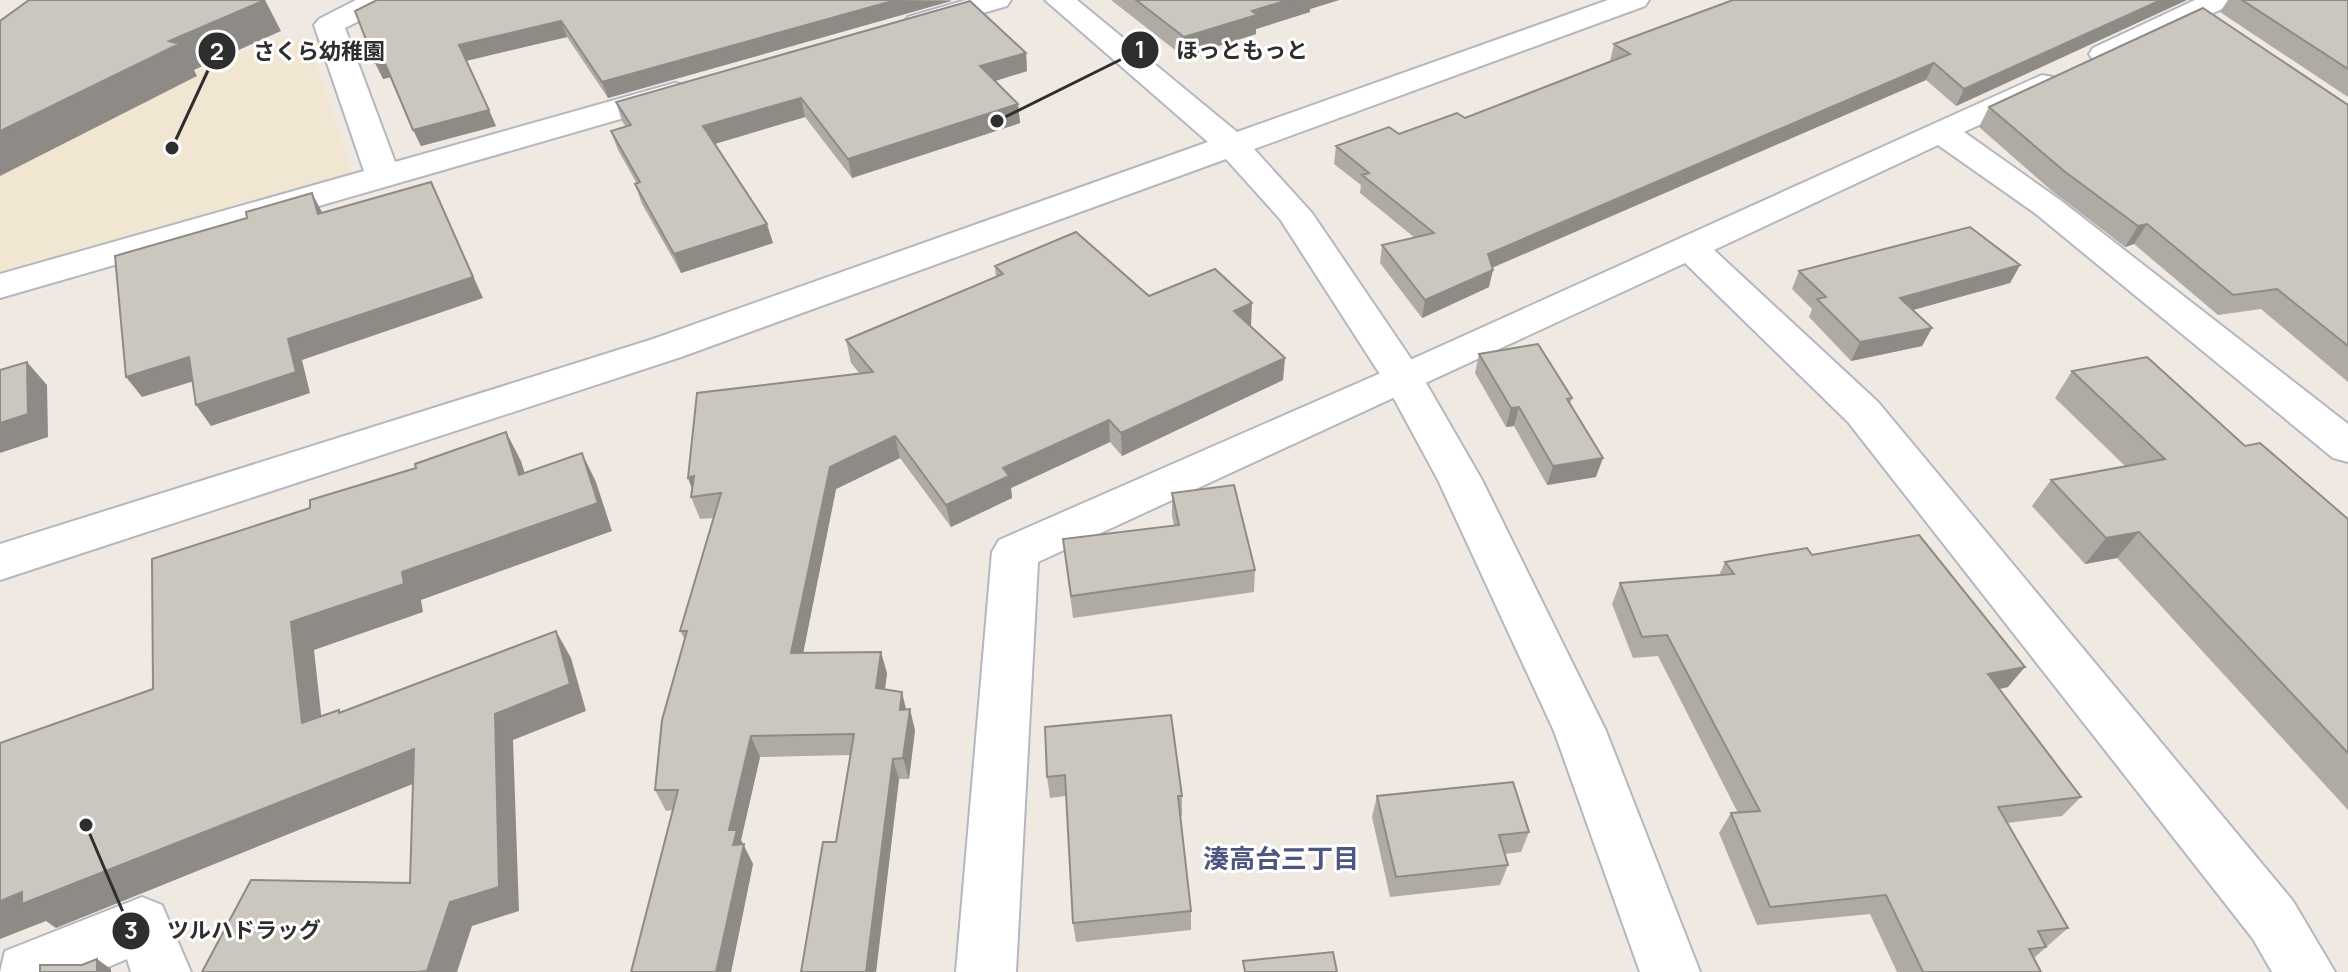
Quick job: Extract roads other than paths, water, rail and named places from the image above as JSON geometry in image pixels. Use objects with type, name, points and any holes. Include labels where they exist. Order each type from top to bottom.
[{"type":"street","points":[[379,0],[329,25],[383,176]]},
{"type":"street","points":[[892,30],[997,0]]},
{"type":"street","points":[[1059,0],[1230,143],[1294,213],[1404,379],[1460,480],[1580,731],[1670,972]]},
{"type":"street","points":[[0,562],[667,348],[1230,143],[1635,0]]},
{"type":"street","points":[[986,972],[1015,552],[1404,379],[1941,131],[2211,13]]},
{"type":"street","points":[[0,286],[698,86]]},
{"type":"street","points":[[1941,131],[2048,207],[2348,447]]},
{"type":"street","points":[[1688,246],[1863,412],[2273,920],[2305,972]]},
{"type":"street","points":[[26,972],[142,925],[161,972]]},
{"type":"place","name":"ほっともっと","points":[[997,121]]},
{"type":"place","name":"さくら幼稚園","points":[[172,148]]},
{"type":"place","name":"ツルハドラッグ","points":[[86,825]]},
{"type":"district","name":"湊高台三丁目","points":[[1281,859]]}]
